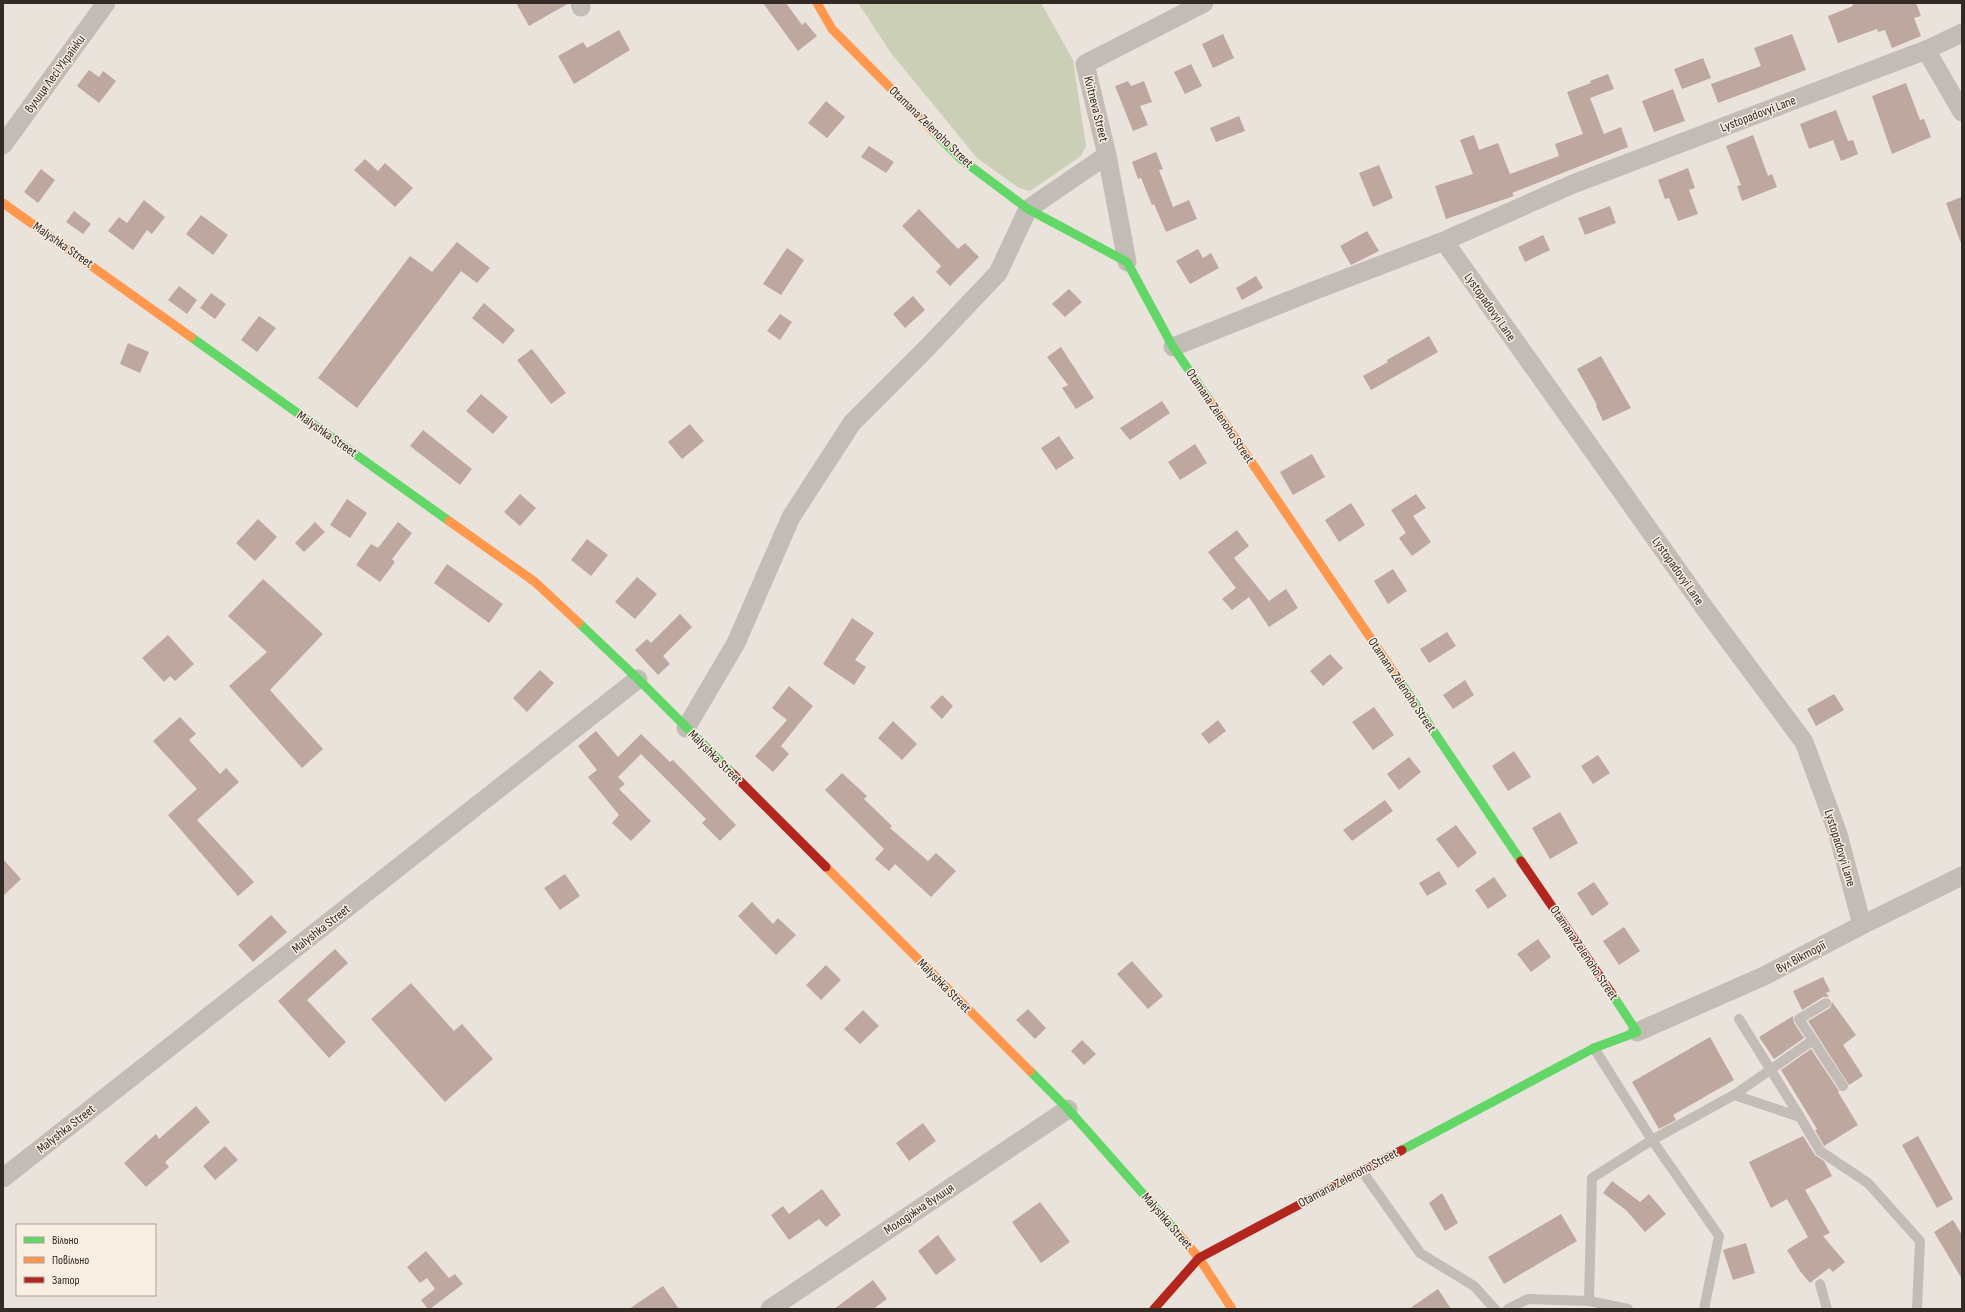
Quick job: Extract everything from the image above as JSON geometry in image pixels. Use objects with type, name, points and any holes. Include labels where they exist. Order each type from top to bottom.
[{"type":"street","name":"вулиця Лесі Українки","points":[[3,144],[106,3]]},
{"type":"street","name":"Otamana Zelenoho Street","points":[[817,3],[832,29],[961,159],[1028,209],[1127,262],[1173,347],[1638,1032],[1594,1048],[1199,1258]]},
{"type":"street","name":"Kvitneva Street","points":[[1127,262],[1107,155],[1085,64],[1204,3]]},
{"type":"street","name":"Lystopadovyi Lane","points":[[1173,347],[1313,290],[1444,241],[1573,184],[1926,50],[1962,33]]},
{"type":"street","points":[[1926,50],[1962,112]]},
{"type":"street","points":[[686,728],[736,643],[791,517],[852,423],[924,352],[998,273],[1028,209],[1107,155]]},
{"type":"street","name":"Malyshka Street","points":[[3,203],[12,216],[536,582],[638,679],[1068,1109],[1199,1258],[1232,1309]]},
{"type":"street","name":"Lystopadovyi Lane","points":[[1444,241],[1706,610],[1804,742],[1838,834],[1862,925]]},
{"type":"street","name":"Malyshka Street","points":[[3,1178],[638,679]]},
{"type":"street","name":"вул Вікторії","points":[[1638,1032],[1764,976],[1862,925],[1962,876]]},
{"type":"street","name":"Молодіжна вулиця","points":[[770,1309],[1068,1109]]},
{"type":"street","points":[[1154,1309],[1199,1258]]},
{"type":"lane","points":[[1826,1003],[1799,1019],[1843,1086]]},
{"type":"lane","points":[[1739,1019],[1820,1151],[1868,1183],[1920,1241],[1917,1309]]},
{"type":"lane","points":[[1589,1301],[1592,1178],[1652,1140],[1734,1095],[1813,1040]]},
{"type":"lane","points":[[1594,1048],[1652,1140],[1718,1236],[1704,1309]]},
{"type":"lane","points":[[1734,1095],[1800,1117]]},
{"type":"lane","points":[[1362,1171],[1420,1253],[1474,1286],[1495,1309]]},
{"type":"lane","points":[[1820,1284],[1827,1309]]},
{"type":"lane","points":[[1508,1309],[1528,1299],[1589,1301],[1628,1309]]},
{"type":"green space","points":[[858,3],[1041,3],[1073,60],[1086,146],[1081,156],[1030,191],[1019,188],[977,158],[891,53]]},
{"type":"building","points":[[516,3],[569,3],[529,26]]},
{"type":"building","points":[[763,3],[786,3],[802,25],[805,22],[817,36],[798,51]]},
{"type":"building","points":[[1852,3],[1916,3],[1921,16],[1914,18],[1921,36],[1892,48],[1885,30],[1878,32],[1877,29],[1838,43],[1828,16],[1853,6]]},
{"type":"building","points":[[619,30],[630,50],[574,84],[558,56],[583,42],[587,48]]},
{"type":"building","points":[[1223,34],[1234,58],[1213,68],[1202,44]]},
{"type":"building","points":[[1792,34],[1806,70],[1718,103],[1711,84],[1761,66],[1754,48]]},
{"type":"building","points":[[1703,58],[1711,78],[1682,89],[1674,69]]},
{"type":"building","points":[[1191,64],[1202,86],[1185,94],[1174,72]]},
{"type":"building","points":[[89,70],[99,77],[103,71],[116,81],[99,103],[77,86]]},
{"type":"building","points":[[1608,74],[1614,89],[1590,98],[1604,134],[1621,127],[1628,147],[1512,193],[1514,196],[1446,219],[1435,186],[1473,174],[1460,140],[1474,135],[1479,150],[1498,143],[1510,174],[1559,156],[1555,144],[1583,134],[1567,92],[1591,83],[1590,81]]},
{"type":"building","points":[[1128,81],[1131,86],[1144,81],[1152,102],[1140,106],[1148,125],[1133,131],[1115,86]]},
{"type":"building","points":[[1906,83],[1920,120],[1924,119],[1931,137],[1892,154],[1872,96]]},
{"type":"building","points":[[1673,89],[1685,121],[1654,132],[1642,101]]},
{"type":"building","points":[[826,101],[845,117],[827,138],[808,123]]},
{"type":"building","points":[[1836,110],[1848,141],[1853,140],[1858,154],[1841,161],[1833,140],[1809,149],[1800,124]]},
{"type":"building","points":[[1239,116],[1245,131],[1216,142],[1210,128]]},
{"type":"building","points":[[1753,135],[1768,176],[1772,174],[1777,187],[1742,201],[1737,186],[1741,185],[1726,146]]},
{"type":"building","points":[[869,146],[894,162],[886,173],[861,157]]},
{"type":"building","points":[[1156,152],[1163,169],[1159,170],[1173,207],[1189,200],[1197,219],[1166,232],[1154,204],[1152,205],[1141,178],[1138,179],[1132,162]]},
{"type":"building","points":[[365,159],[378,171],[385,163],[413,188],[395,207],[354,170]]},
{"type":"building","points":[[1379,165],[1393,198],[1373,207],[1359,173]]},
{"type":"building","points":[[1688,168],[1695,188],[1689,190],[1698,214],[1678,221],[1669,198],[1665,199],[1658,180]]},
{"type":"building","points":[[41,169],[55,180],[38,203],[24,192]]},
{"type":"building","points":[[1962,197],[1962,243],[1961,243],[1946,203]]},
{"type":"building","points":[[144,200],[165,217],[152,234],[147,230],[133,250],[108,231],[119,217],[127,223]]},
{"type":"building","points":[[1610,206],[1616,223],[1585,235],[1578,218]]},
{"type":"building","points":[[919,209],[958,249],[965,243],[979,257],[950,286],[936,272],[941,266],[902,226]]},
{"type":"building","points":[[74,211],[91,224],[83,234],[66,222]]},
{"type":"building","points":[[201,215],[228,235],[213,255],[186,234]]},
{"type":"building","points":[[1367,231],[1379,251],[1351,265],[1340,246]]},
{"type":"building","points":[[1543,235],[1550,250],[1525,262],[1518,247]]},
{"type":"building","points":[[457,242],[490,268],[477,283],[461,271],[357,408],[318,378],[410,256],[432,272]]},
{"type":"building","points":[[787,248],[804,260],[781,295],[763,284]]},
{"type":"building","points":[[1198,249],[1203,258],[1211,253],[1219,268],[1190,284],[1176,261]]},
{"type":"building","points":[[1256,276],[1263,288],[1242,300],[1236,288]]},
{"type":"building","points":[[179,286],[197,300],[187,314],[168,300]]},
{"type":"building","points":[[1069,289],[1082,302],[1065,317],[1052,304]]},
{"type":"building","points":[[211,293],[226,304],[215,319],[200,308]]},
{"type":"building","points":[[913,296],[925,310],[905,328],[893,314]]},
{"type":"building","points":[[484,303],[515,330],[503,344],[472,318]]},
{"type":"building","points":[[780,314],[792,322],[780,340],[767,331]]},
{"type":"building","points":[[259,316],[276,328],[257,352],[241,340]]},
{"type":"building","points":[[1429,336],[1438,352],[1371,390],[1363,376],[1388,362],[1387,360]]},
{"type":"building","points":[[128,343],[149,352],[140,373],[120,364]]},
{"type":"building","points":[[1061,347],[1094,398],[1076,409],[1062,388],[1068,385],[1047,357]]},
{"type":"building","points":[[532,349],[566,393],[551,404],[517,360]]},
{"type":"building","points":[[1601,356],[1631,408],[1603,421],[1596,406],[1597,405],[1577,369]]},
{"type":"building","points":[[481,394],[508,417],[493,434],[466,411]]},
{"type":"building","points":[[1162,401],[1170,413],[1130,440],[1120,428]]},
{"type":"building","points":[[690,424],[704,441],[682,459],[668,442]]},
{"type":"building","points":[[423,430],[472,469],[460,485],[410,446]]},
{"type":"building","points":[[1059,436],[1074,458],[1056,470],[1041,448]]},
{"type":"building","points":[[1195,444],[1207,463],[1180,480],[1168,462]]},
{"type":"building","points":[[1312,454],[1325,477],[1293,495],[1280,472]]},
{"type":"building","points":[[520,494],[536,508],[520,526],[504,512]]},
{"type":"building","points":[[1416,494],[1426,508],[1413,516],[1431,542],[1412,556],[1399,538],[1406,533],[1391,510]]},
{"type":"building","points":[[347,499],[367,513],[350,538],[330,525]]},
{"type":"building","points":[[1351,503],[1365,525],[1339,542],[1325,520]]},
{"type":"building","points":[[258,519],[277,537],[255,561],[236,543]]},
{"type":"building","points":[[315,522],[325,532],[304,552],[295,543]]},
{"type":"building","points":[[398,522],[412,533],[392,559],[395,562],[380,582],[356,565],[371,544],[378,548]]},
{"type":"building","points":[[1237,530],[1249,546],[1234,558],[1269,601],[1286,589],[1298,608],[1269,627],[1249,597],[1232,610],[1222,599],[1236,588],[1208,552]]},
{"type":"building","points":[[587,539],[608,555],[591,576],[571,560]]},
{"type":"building","points":[[447,564],[503,604],[489,623],[434,583]]},
{"type":"building","points":[[1393,569],[1407,591],[1388,604],[1374,581]]},
{"type":"building","points":[[637,577],[657,594],[635,619],[615,602]]},
{"type":"building","points":[[263,579],[323,634],[270,690],[323,749],[302,768],[229,686],[267,652],[228,616]]},
{"type":"building","points":[[680,614],[692,627],[663,656],[670,664],[658,675],[635,650],[647,639],[651,643]]},
{"type":"building","points":[[852,618],[874,633],[855,660],[866,667],[854,685],[823,664]]},
{"type":"building","points":[[1447,632],[1456,646],[1429,663],[1420,649]]},
{"type":"building","points":[[168,635],[194,664],[175,681],[170,676],[164,682],[142,658]]},
{"type":"building","points":[[1330,654],[1343,668],[1323,686],[1310,671]]},
{"type":"building","points":[[540,670],[554,683],[527,712],[513,698]]},
{"type":"building","points":[[1465,680],[1474,695],[1453,709],[1443,695]]},
{"type":"building","points":[[789,686],[813,706],[781,746],[789,754],[773,772],[755,756],[787,720],[772,708]]},
{"type":"building","points":[[1834,694],[1844,710],[1816,726],[1807,709]]},
{"type":"building","points":[[942,695],[953,706],[942,719],[930,707]]},
{"type":"building","points":[[1374,707],[1394,735],[1373,750],[1352,722]]},
{"type":"building","points":[[180,717],[196,734],[189,740],[220,774],[226,768],[239,782],[197,820],[254,882],[238,896],[168,815],[197,789],[153,741]]},
{"type":"building","points":[[1218,720],[1226,731],[1209,744],[1201,734]]},
{"type":"building","points":[[893,721],[917,744],[902,760],[878,738]]},
{"type":"building","points":[[596,731],[618,757],[641,734],[670,762],[673,760],[736,825],[720,841],[702,823],[706,819],[641,754],[618,777],[625,784],[619,789],[651,821],[631,841],[612,823],[619,815],[588,777],[597,770],[578,746]]},
{"type":"building","points":[[1514,751],[1531,777],[1508,791],[1492,766]]},
{"type":"building","points":[[1598,755],[1610,773],[1593,784],[1581,766]]},
{"type":"building","points":[[1409,757],[1421,772],[1399,790],[1387,774]]},
{"type":"building","points":[[842,773],[867,796],[864,799],[892,826],[890,828],[928,861],[936,853],[956,871],[931,897],[895,864],[889,871],[875,859],[884,849],[825,790]]},
{"type":"building","points":[[1385,800],[1393,811],[1352,841],[1343,830]]},
{"type":"building","points":[[1560,812],[1578,843],[1550,859],[1532,828]]},
{"type":"building","points":[[1456,825],[1477,853],[1458,868],[1436,839]]},
{"type":"building","points":[[3,859],[21,879],[3,896]]},
{"type":"building","points":[[1439,871],[1447,884],[1427,896],[1419,883]]},
{"type":"building","points":[[565,874],[580,896],[560,910],[544,888]]},
{"type":"building","points":[[1494,877],[1507,896],[1488,909],[1475,890]]},
{"type":"building","points":[[1594,882],[1609,904],[1592,916],[1577,893]]},
{"type":"building","points":[[752,902],[773,924],[778,918],[796,935],[776,955],[738,916]]},
{"type":"building","points":[[271,915],[287,932],[253,962],[238,945]]},
{"type":"building","points":[[1624,927],[1640,951],[1619,965],[1603,941]]},
{"type":"building","points":[[1538,939],[1551,957],[1531,972],[1517,954]]},
{"type":"building","points":[[335,949],[348,963],[307,1000],[346,1042],[329,1058],[278,1001]]},
{"type":"building","points":[[1132,961],[1163,996],[1148,1009],[1117,974]]},
{"type":"building","points":[[826,965],[841,980],[821,1000],[806,985]]},
{"type":"building","points":[[1823,977],[1830,991],[1826,993],[1829,997],[1823,997],[1802,1010],[1793,991]]},
{"type":"building","points":[[411,983],[454,1031],[462,1024],[493,1059],[445,1102],[371,1019]]},
{"type":"building","points":[[1832,1002],[1856,1035],[1843,1045],[1863,1076],[1849,1085],[1808,1021],[1830,1008]]},
{"type":"building","points":[[1028,1009],[1046,1028],[1035,1039],[1016,1020]]},
{"type":"building","points":[[863,1010],[879,1026],[860,1044],[844,1029]]},
{"type":"building","points":[[1793,1016],[1794,1023],[1804,1038],[1774,1059],[1759,1037]]},
{"type":"building","points":[[1710,1037],[1734,1080],[1673,1115],[1676,1120],[1659,1129],[1632,1082]]},
{"type":"building","points":[[1082,1040],[1096,1054],[1084,1065],[1071,1051]]},
{"type":"building","points":[[1811,1049],[1839,1091],[1838,1092],[1858,1125],[1824,1146],[1815,1130],[1817,1129],[1781,1070]]},
{"type":"building","points":[[196,1106],[210,1122],[165,1162],[169,1167],[146,1187],[124,1163],[156,1134],[159,1139]]},
{"type":"building","points":[[923,1123],[936,1141],[909,1161],[896,1143]]},
{"type":"building","points":[[1803,1136],[1815,1155],[1824,1161],[1832,1176],[1805,1190],[1830,1233],[1823,1236],[1845,1262],[1833,1272],[1829,1268],[1810,1283],[1800,1271],[1787,1250],[1808,1237],[1787,1199],[1771,1208],[1749,1162]]},
{"type":"building","points":[[1918,1136],[1953,1199],[1937,1208],[1902,1145]]},
{"type":"building","points":[[225,1146],[238,1160],[215,1180],[203,1166]]},
{"type":"building","points":[[1612,1181],[1640,1202],[1649,1194],[1666,1214],[1645,1232],[1626,1210],[1603,1193]]},
{"type":"building","points":[[822,1189],[841,1215],[826,1227],[819,1219],[789,1240],[771,1215],[783,1206],[789,1214]]},
{"type":"building","points":[[1442,1193],[1458,1223],[1445,1231],[1429,1203]]},
{"type":"building","points":[[1040,1202],[1070,1242],[1041,1263],[1012,1222]]},
{"type":"building","points":[[1561,1214],[1577,1241],[1504,1284],[1488,1257]]},
{"type":"building","points":[[1953,1220],[1962,1235],[1962,1279],[1934,1232]]},
{"type":"building","points":[[938,1235],[956,1260],[936,1275],[918,1251]]},
{"type":"building","points":[[1746,1243],[1755,1273],[1733,1280],[1723,1250]]},
{"type":"building","points":[[426,1251],[449,1278],[455,1274],[463,1284],[430,1309],[428,1309],[421,1300],[435,1289],[427,1278],[420,1283],[407,1267]]},
{"type":"building","points":[[873,1280],[887,1299],[873,1309],[834,1309]]},
{"type":"building","points":[[663,1286],[679,1309],[629,1309]]},
{"type":"building","points":[[1438,1289],[1451,1309],[1409,1309]]},
{"type":"traffic: fast","points":[[933,131],[961,159],[1028,209],[1127,262],[1173,347],[1210,401]]},
{"type":"traffic: fast","points":[[191,337],[449,521]]},
{"type":"traffic: fast","points":[[579,623],[638,679],[733,774]]},
{"type":"traffic: fast","points":[[1399,680],[1521,861]]},
{"type":"traffic: fast","points":[[1402,1150],[1594,1048],[1637,1032],[1612,994]]},
{"type":"traffic: fast","points":[[1030,1071],[1068,1109],[1176,1231]]},
{"type":"traffic: slow","points":[[817,3],[832,29],[933,131]]},
{"type":"traffic: slow","points":[[3,203],[191,337]]},
{"type":"traffic: slow","points":[[1210,401],[1399,680]]},
{"type":"traffic: slow","points":[[449,521],[535,582],[579,623]]},
{"type":"traffic: slow","points":[[826,867],[1030,1071]]},
{"type":"traffic: slow","points":[[1176,1231],[1199,1258],[1232,1309]]},
{"type":"traffic: jam","points":[[733,774],[826,867]]},
{"type":"traffic: jam","points":[[1521,861],[1612,994]]},
{"type":"traffic: jam","points":[[1154,1309],[1199,1258],[1402,1150]]}]
